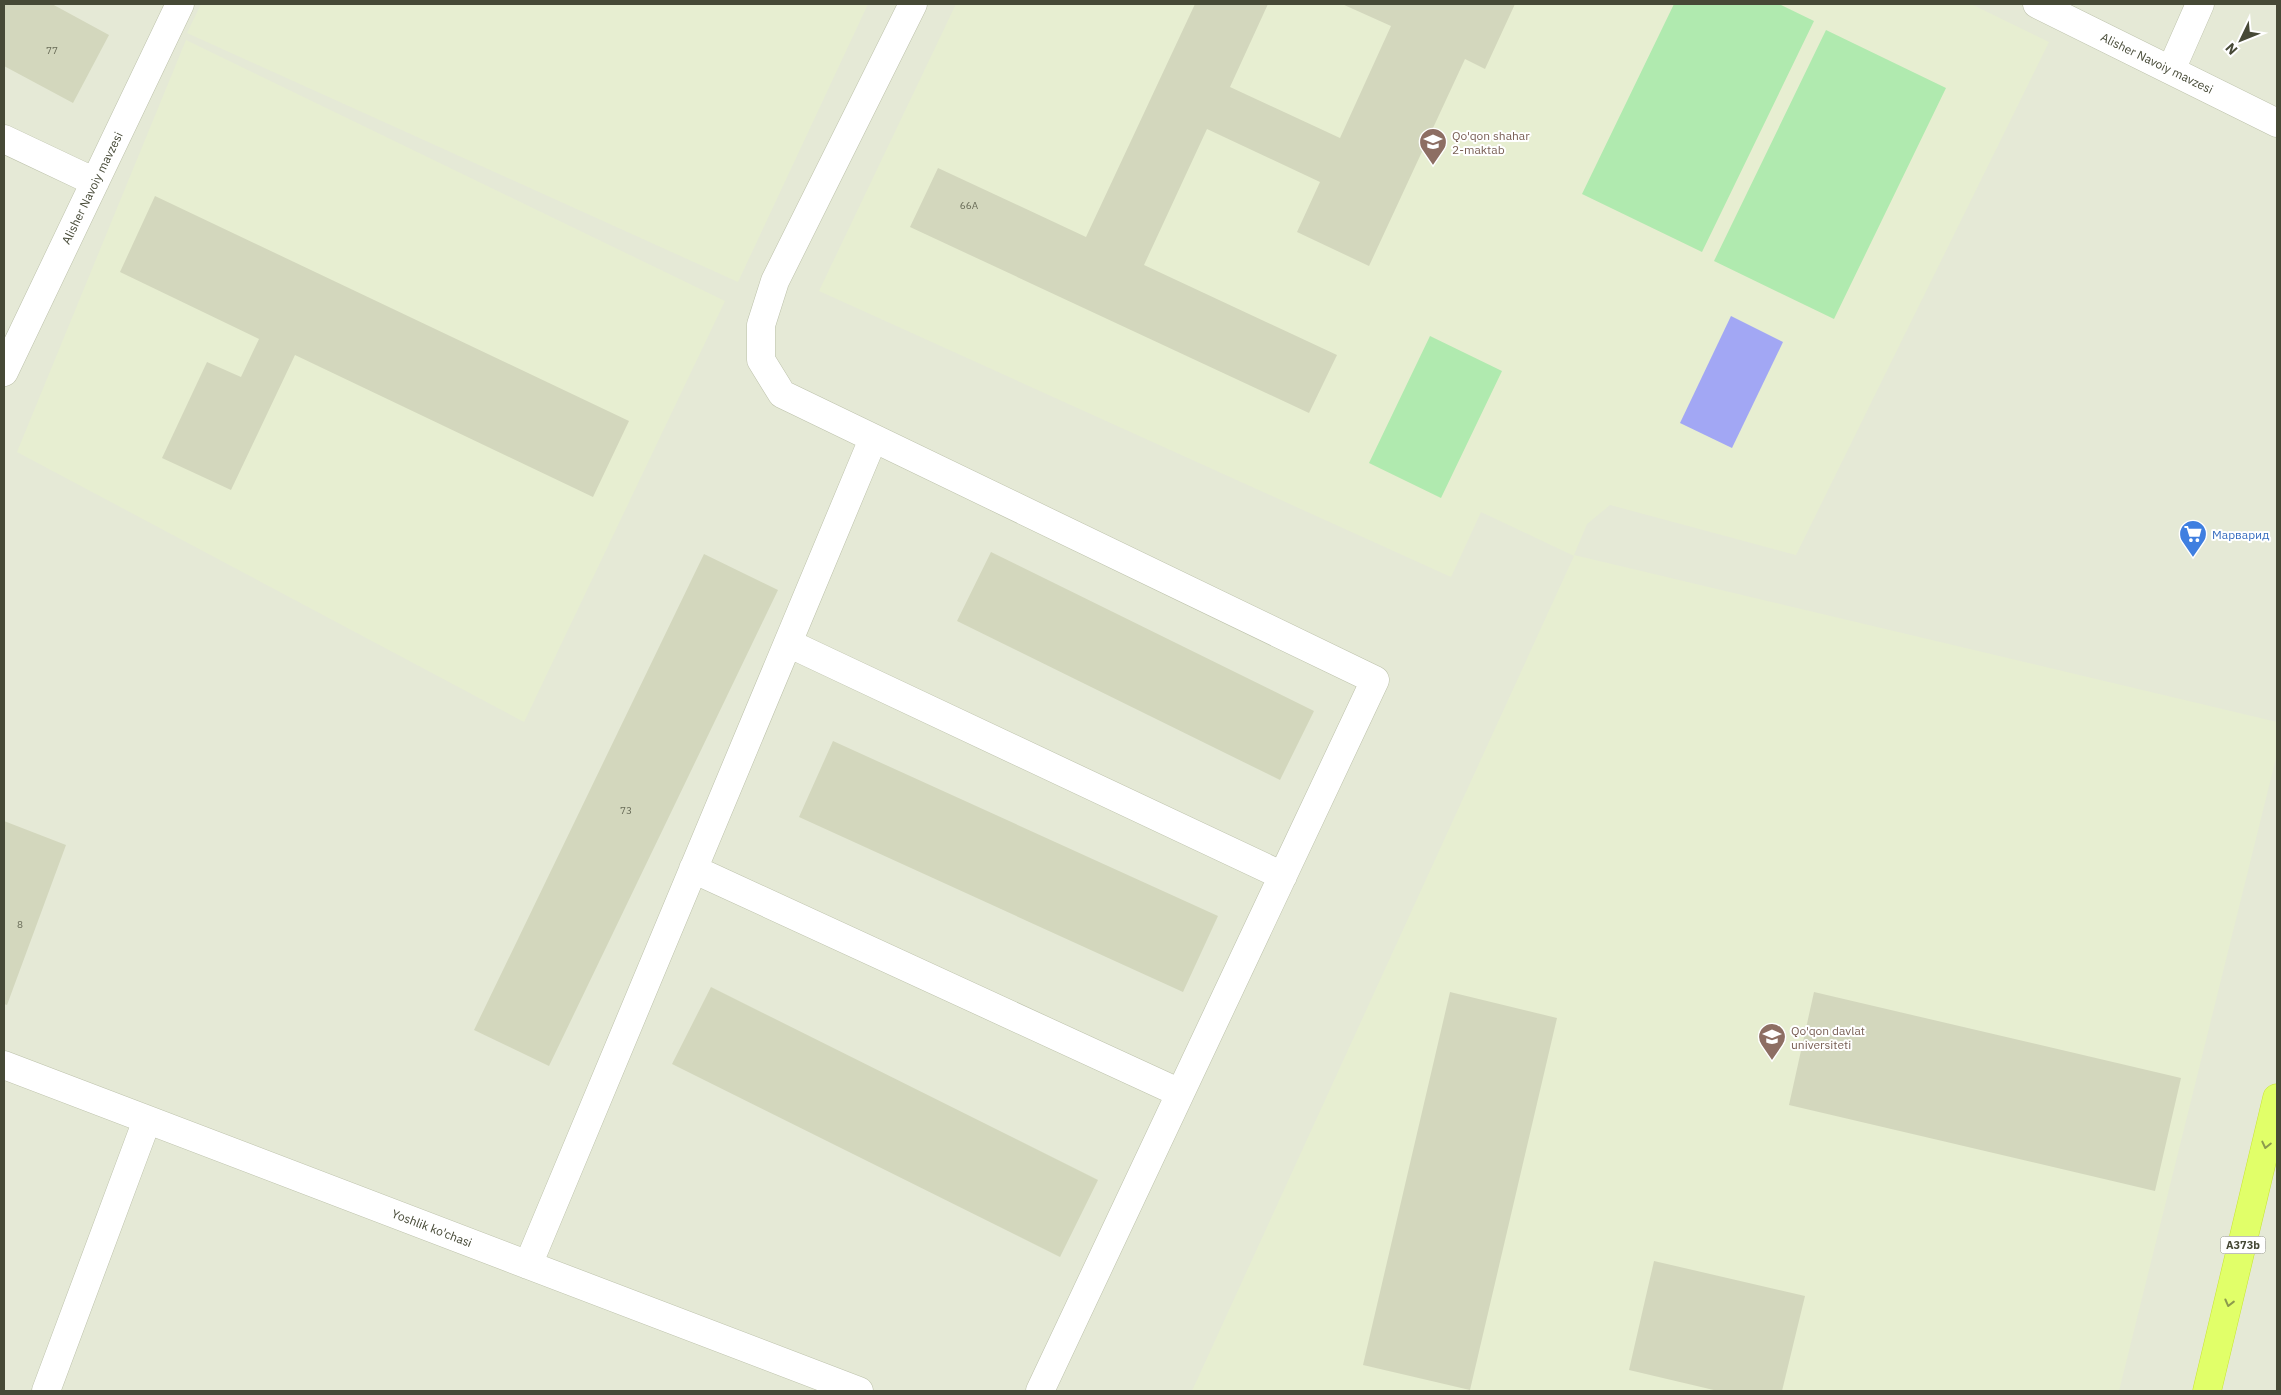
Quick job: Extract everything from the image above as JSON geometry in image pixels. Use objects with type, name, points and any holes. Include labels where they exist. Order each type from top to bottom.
[{"type":"highway","name":"A373b","points":[[2207,1391],[2277,1098]]},
{"type":"street","name":"Alisher Navoiy mavzesi","points":[[4,372],[180,4]]},
{"type":"street","points":[[913,4],[775,281],[762,326],[761,360],[782,394],[1375,680],[1040,1391]]},
{"type":"street","name":"Alisher Navoiy mavzesi","points":[[2037,4],[2277,123]]},
{"type":"street","points":[[2171,70],[2200,4]]},
{"type":"street","points":[[4,139],[95,182]]},
{"type":"street","points":[[528,1265],[872,439]]},
{"type":"street","points":[[788,643],[1283,876]]},
{"type":"street","points":[[693,869],[1180,1093]]},
{"type":"street","name":"Yoshlik ko'chasi","points":[[4,1065],[859,1391]]},
{"type":"street","points":[[46,1391],[147,1120]]},
{"type":"shaded area","points":[[4,4],[2277,4],[2277,1391],[4,1391]]},
{"type":"shaded area","points":[[201,4],[868,4],[738,282],[187,33]]},
{"type":"shaded area","points":[[956,4],[1971,4],[2049,42],[1796,555],[1610,505],[1587,524],[1574,555],[2277,722],[2277,754],[2119,1391],[1192,1391],[1574,556],[1481,512],[1451,577],[819,291]]},
{"type":"shaded area","points":[[186,40],[725,301],[524,722],[17,452]]},
{"type":"green space","points":[[1674,4],[1779,4],[1814,21],[1702,252],[1582,194]]},
{"type":"green space","points":[[1826,30],[1946,88],[1834,319],[1714,261]]},
{"type":"green space","points":[[1430,336],[1502,371],[1441,498],[1369,463]]},
{"type":"water","points":[[1731,316],[1783,342],[1732,448],[1680,423]]},
{"type":"building","points":[[4,4],[52,4],[109,35],[73,103],[4,66]]},
{"type":"building","points":[[1195,4],[1268,4],[1230,87],[1340,138],[1391,26],[1342,4],[1515,4],[1485,69],[1465,59],[1369,266],[1297,232],[1320,182],[1207,129],[1144,265],[1337,355],[1309,413],[910,227],[938,168],[1086,237]]},
{"type":"building","points":[[155,196],[629,421],[593,497],[295,355],[231,490],[162,458],[207,362],[241,377],[259,339],[120,272]]},
{"type":"building","points":[[991,552],[1314,711],[1280,780],[957,621]]},
{"type":"building","points":[[704,554],[778,590],[549,1066],[474,1030]]},
{"type":"building","points":[[833,741],[1218,916],[1183,992],[799,817]]},
{"type":"building","points":[[4,821],[66,845],[7,1005],[4,1004]]},
{"type":"building","points":[[711,987],[1098,1180],[1060,1257],[672,1064]]},
{"type":"building","points":[[1450,992],[1557,1018],[1470,1390],[1363,1365]]},
{"type":"building","points":[[1814,992],[2181,1078],[2155,1191],[1789,1105]]},
{"type":"building","points":[[1654,1261],[1805,1296],[1782,1391],[1718,1391],[1629,1370]]},
{"type":"place","name":"Qo'qon shahar 2-maktab","points":[[1433,166]]},
{"type":"place","name":"Марварид","points":[[2193,558]]},
{"type":"place","name":"Qo'qon davlat universiteti","points":[[1772,1061]]}]
